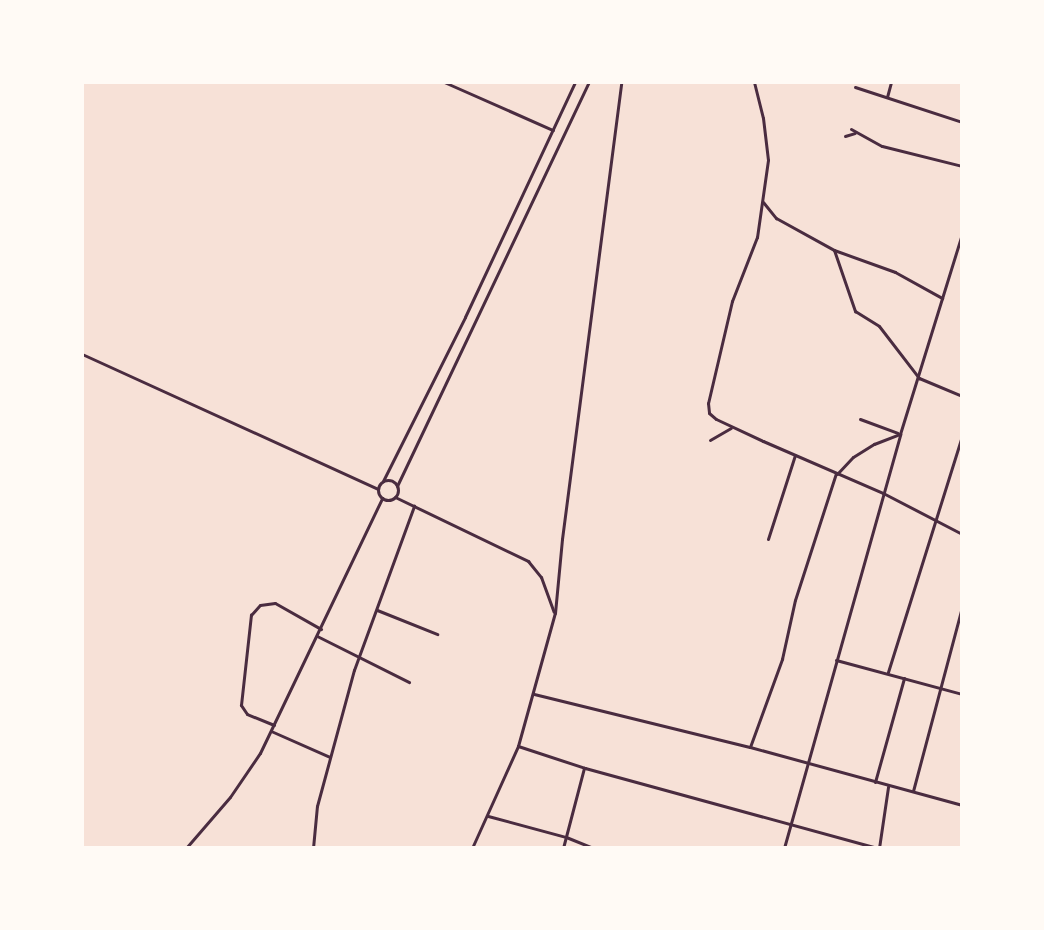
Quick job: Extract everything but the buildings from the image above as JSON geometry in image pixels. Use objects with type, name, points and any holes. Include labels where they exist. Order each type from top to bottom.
[{"type":"street","points":[[444,82],[553,130]]},
{"type":"street","points":[[378,489],[465,317],[575,82]]},
{"type":"street","points":[[395,497],[397,486],[589,82]]},
{"type":"street","points":[[472,848],[518,746],[555,613],[562,539],[621,82]]},
{"type":"street","points":[[754,82],[768,148],[762,201],[756,241],[732,301],[708,403],[712,416],[883,493],[962,534]]},
{"type":"street","points":[[886,97],[891,82]]},
{"type":"street","points":[[855,87],[962,122]]},
{"type":"street","points":[[851,129],[882,146],[962,166]]},
{"type":"street","points":[[845,136],[856,132]]},
{"type":"street","points":[[762,201],[776,218],[834,250],[895,272],[942,298]]},
{"type":"street","points":[[784,848],[900,434],[962,234]]},
{"type":"street","points":[[834,250],[855,311],[879,326],[919,378],[962,396]]},
{"type":"street","points":[[82,354],[378,489],[382,498],[271,731],[230,797],[186,848]]},
{"type":"street","points":[[860,419],[900,434]]},
{"type":"street","points":[[710,440],[722,431],[733,427]]},
{"type":"street","points":[[750,747],[782,659],[795,600],[837,473],[853,457],[874,444],[900,434]]},
{"type":"street","points":[[888,672],[933,520],[962,436]]},
{"type":"street","points":[[768,539],[795,455]]},
{"type":"street","points":[[382,481],[391,480],[397,486]]},
{"type":"street","points":[[382,498],[386,500],[395,497],[528,561],[541,577],[555,613]]},
{"type":"street","points":[[314,848],[317,806],[359,656],[414,506]]},
{"type":"street","points":[[274,725],[247,714],[241,705],[251,615],[260,605],[275,603],[321,629]]},
{"type":"street","points":[[912,792],[962,608]]},
{"type":"street","points":[[377,610],[437,634]]},
{"type":"street","points":[[317,636],[409,682]]},
{"type":"street","points":[[836,660],[888,672],[962,694]]},
{"type":"street","points":[[875,782],[904,678]]},
{"type":"street","points":[[534,694],[750,747],[962,805]]},
{"type":"street","points":[[271,731],[331,757]]},
{"type":"street","points":[[518,746],[585,768],[790,826],[878,848],[888,786]]},
{"type":"street","points":[[563,848],[585,768]]},
{"type":"street","points":[[488,815],[566,837],[593,848]]}]
